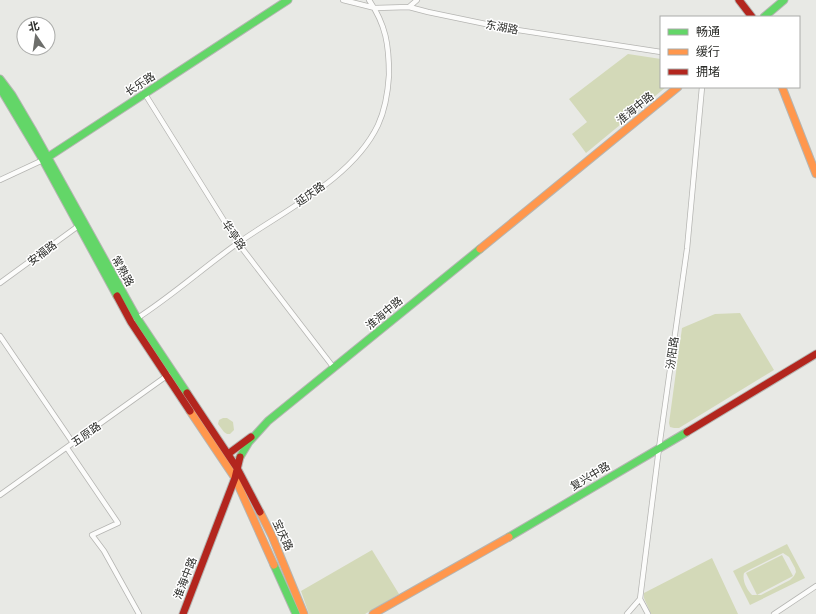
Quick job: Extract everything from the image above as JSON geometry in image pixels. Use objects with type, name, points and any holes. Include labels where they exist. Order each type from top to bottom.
[{"type":"main road","name":"长乐路","points":[[46,159],[288,0]]},
{"type":"main road","points":[[739,0],[751,16]]},
{"type":"main road","points":[[765,16],[784,0]]},
{"type":"main road","name":"常熟路","points":[[0,79],[13,96],[81,223],[120,303],[134,320],[170,374],[235,478]]},
{"type":"main road","name":"常熟路","points":[[0,88],[46,159]]},
{"type":"main road","name":"淮海中路","points":[[183,614],[235,478],[241,456],[251,440],[268,421],[677,88]]},
{"type":"main road","points":[[782,88],[816,172]]},
{"type":"main road","name":"复兴中路","points":[[373,614],[549,514],[816,354]]},
{"type":"main road","name":"常熟路","points":[[170,374],[237,468]]},
{"type":"main road","points":[[228,454],[259,431]]},
{"type":"main road","name":"宝庆路","points":[[237,468],[272,536],[304,614]]},
{"type":"main road","name":"宝庆路","points":[[235,478],[296,614]]},
{"type":"street","name":"东湖路","points":[[344,0],[375,8],[409,7],[506,28],[660,52]]},
{"type":"street","name":"延庆路","points":[[134,320],[238,243],[323,186],[352,162],[363,149],[379,124],[387,93],[389,58],[384,26],[369,0]]},
{"type":"street","points":[[409,7],[417,0]]},
{"type":"street","name":"汾阳路","points":[[640,599],[659,448],[687,249],[702,88]]},
{"type":"street","name":"华亭路","points":[[145,94],[238,243],[334,368]]},
{"type":"street","name":"长乐路","points":[[0,180],[46,159]]},
{"type":"street","name":"安福路","points":[[0,284],[81,223]]},
{"type":"street","points":[[0,336],[73,443]]},
{"type":"street","name":"五原路","points":[[0,495],[170,374]]},
{"type":"street","points":[[67,448],[118,523],[92,535],[107,557],[139,614]]},
{"type":"street","points":[[774,614],[816,586]]},
{"type":"street","points":[[627,614],[640,599],[648,614]]},
{"type":"green space","points":[[628,54],[660,59],[660,88],[665,88],[586,153],[572,134],[587,122],[569,99]]},
{"type":"green space","points":[[740,313],[774,370],[679,428],[670,427],[669,423],[682,328],[715,314]]},
{"type":"green space","points":[[227,418],[233,422],[234,430],[230,434],[224,432],[218,424],[219,420]]},
{"type":"green space","points":[[787,544],[805,578],[750,605],[733,571]],"holes":[[[783,553],[789,557],[796,572],[790,580],[761,595],[752,595],[748,591],[745,585],[744,573]]]},
{"type":"green space","points":[[372,550],[399,594],[365,614],[309,614],[301,591]]},
{"type":"green space","points":[[782,555],[793,576],[757,595],[746,573]]},
{"type":"green space","points":[[712,558],[738,614],[651,614],[644,598],[644,593]]},
{"type":"traffic: fast","points":[[45,159],[288,0]]},
{"type":"traffic: fast","points":[[765,16],[784,0]]},
{"type":"traffic: fast","points":[[0,79],[12,95],[32,129],[137,318],[187,393]]},
{"type":"traffic: fast","points":[[0,88],[43,160],[117,296]]},
{"type":"traffic: fast","points":[[240,457],[249,442],[268,421],[480,249]]},
{"type":"traffic: fast","points":[[509,537],[687,432]]},
{"type":"traffic: fast","points":[[274,565],[296,614]]},
{"type":"traffic: slow","points":[[480,249],[677,88]]},
{"type":"traffic: slow","points":[[782,88],[816,174]]},
{"type":"traffic: slow","points":[[190,411],[235,478],[274,565]]},
{"type":"traffic: slow","points":[[260,512],[272,536],[304,614]]},
{"type":"traffic: slow","points":[[373,614],[509,537]]},
{"type":"traffic: jam","points":[[739,0],[751,16]]},
{"type":"traffic: jam","points":[[117,296],[131,322],[190,411]]},
{"type":"traffic: jam","points":[[687,432],[816,354]]},
{"type":"traffic: jam","points":[[187,393],[237,468],[260,512]]},
{"type":"traffic: jam","points":[[228,454],[251,437]]},
{"type":"traffic: jam","points":[[183,614],[235,478],[240,457]]}]
